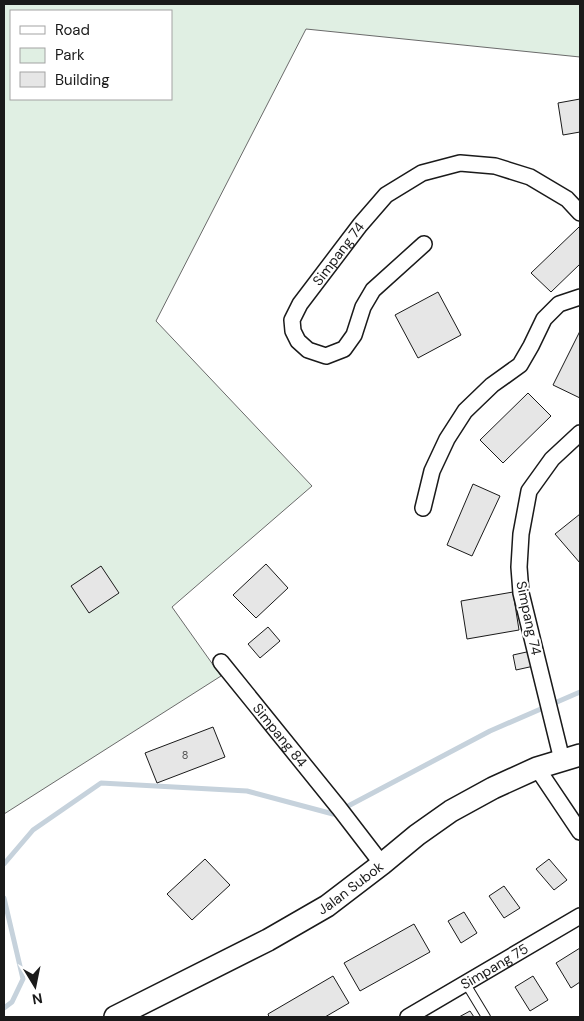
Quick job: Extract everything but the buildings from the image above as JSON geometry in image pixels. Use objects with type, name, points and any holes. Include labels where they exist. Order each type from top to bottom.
[{"type":"main road","name":"Jalan Subok","points":[[115,1017],[143,1011],[327,906],[417,835],[451,811],[567,752]]},
{"type":"street","name":"Simpang 74","points":[[424,244],[373,290],[363,306],[354,335],[344,349],[326,356],[308,350],[298,341],[292,331],[292,320],[300,304],[360,225],[386,195],[422,173],[460,163],[495,166],[530,177],[567,199],[580,213]]},
{"type":"street","points":[[423,508],[432,471],[447,439],[465,411],[492,385],[520,365],[544,319],[559,304],[580,297]]},
{"type":"street","name":"Simpang 74","points":[[567,752],[548,702],[520,593],[519,567],[521,534],[529,491],[552,459],[580,433]]},
{"type":"street","name":"Simpang 84","points":[[221,662],[382,864]]},
{"type":"street","points":[[537,768],[580,832]]},
{"type":"street","name":"Simpang 75","points":[[408,1017],[580,916]]},
{"type":"lane","points":[[466,984],[486,1017]]},
{"type":"green space","points":[[4,4],[580,4],[580,57],[306,29],[156,321],[312,486],[172,607],[221,676],[4,814]]},
{"type":"waterway","points":[[4,864],[33,830],[101,783],[247,791],[333,814],[490,731],[580,692]]},
{"type":"waterway","points":[[4,898],[23,979],[12,1002],[4,1008]]}]
